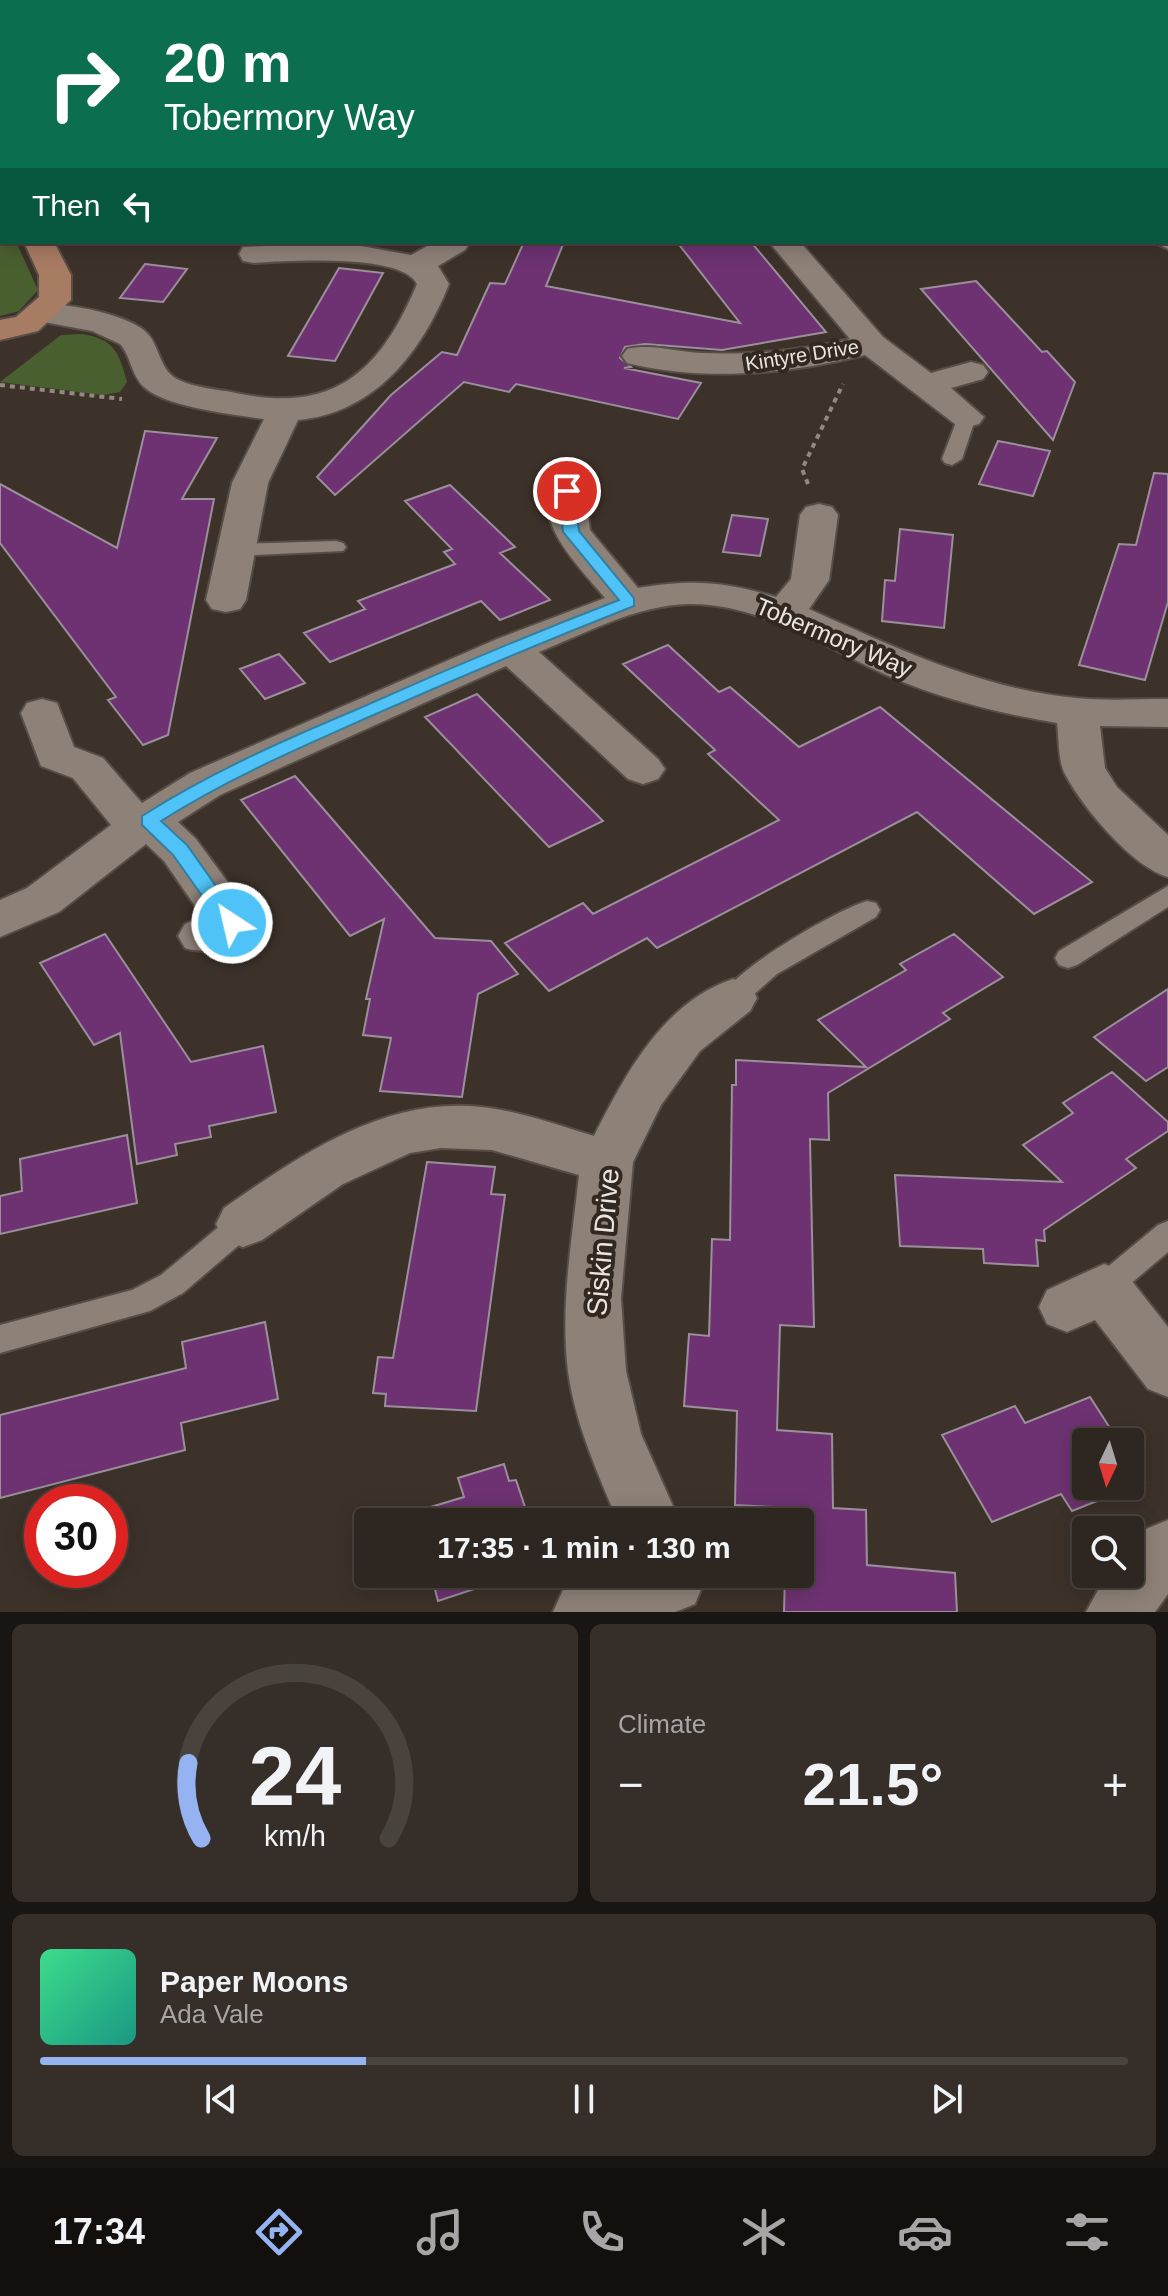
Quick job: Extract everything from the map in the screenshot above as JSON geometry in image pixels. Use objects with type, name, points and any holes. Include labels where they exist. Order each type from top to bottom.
[{"type":"street","points":[[416,265],[454,244]]},
{"type":"street","name":"Kintyre Drive","points":[[786,244],[863,346],[926,385],[967,417]]},
{"type":"street","points":[[0,346],[23,322],[55,300],[58,289],[52,249]]},
{"type":"street","points":[[23,322],[110,327],[132,337],[154,379],[178,391],[285,411],[311,409],[341,398],[392,357],[413,327],[433,284],[428,273],[416,265],[297,251],[254,254]]},
{"type":"street","name":"Kintyre Drive","points":[[639,356],[702,366],[750,365],[863,346]]},
{"type":"street","points":[[926,385],[971,372]]},
{"type":"street","points":[[226,600],[250,483],[285,411]]},
{"type":"street","points":[[567,491],[571,532],[629,602]]},
{"type":"street","points":[[785,613],[810,580],[819,515]]},
{"type":"street","name":"Tobermory Way","points":[[0,920],[43,900],[145,823],[205,784],[511,648],[629,602],[687,592],[725,594],[785,613],[911,670],[1014,702],[1077,712],[1168,713]]},
{"type":"street","points":[[511,648],[643,769]]},
{"type":"street","points":[[1077,712],[1084,769],[1102,798],[1168,861]]},
{"type":"street","points":[[42,713],[56,756],[88,768],[115,804],[180,850],[232,923],[202,936]]},
{"type":"street","name":"Siskin Drive","points":[[643,1508],[612,1434],[597,1371],[593,1298],[607,1162],[642,1092],[682,1037],[733,998]]},
{"type":"street","points":[[243,1224],[308,1179],[377,1140],[426,1129],[478,1127],[607,1162]]},
{"type":"street","points":[[1086,1298],[1168,1371]]},
{"type":"street","points":[[1118,1612],[1144,1574],[1168,1550]]},
{"type":"street","points":[[585,1612],[679,1589]]},
{"type":"lane","points":[[952,459],[967,417]]},
{"type":"lane","points":[[235,550],[336,547]]},
{"type":"lane","points":[[1068,958],[1168,895]]},
{"type":"lane","points":[[733,998],[768,967],[867,910]]},
{"type":"lane","points":[[0,1339],[139,1302],[172,1284],[243,1224]]},
{"type":"lane","points":[[1086,1298],[1168,1234]]},
{"type":"path","points":[[819,515],[802,469],[837,404],[863,346]]},
{"type":"path","points":[[0,385],[127,399],[178,391]]},
{"type":"green space","points":[[0,244],[10,244],[18,246],[38,290],[19,311],[0,316]]},
{"type":"green space","points":[[82,334],[108,343],[118,355],[127,382],[120,392],[103,395],[0,382],[61,335]]},
{"type":"building","points":[[523,244],[563,244],[546,286],[740,323],[679,244],[753,244],[826,332],[722,350],[645,344],[625,347],[620,358],[631,367],[624,368],[701,383],[678,419],[516,384],[509,392],[464,382],[335,495],[317,477],[391,395],[442,352],[457,355],[490,283],[505,284]]},
{"type":"building","points":[[145,264],[187,269],[163,302],[120,298]]},
{"type":"building","points":[[339,268],[383,273],[335,361],[288,356]]},
{"type":"building","points":[[976,281],[1042,352],[1047,351],[1075,382],[1053,440],[921,289]]},
{"type":"building","points":[[145,431],[217,438],[182,499],[214,499],[168,735],[143,745],[108,700],[116,697],[0,543],[0,484],[117,548]]},
{"type":"building","points":[[998,441],[1050,451],[1033,496],[979,484]]},
{"type":"building","points":[[1154,473],[1168,474],[1168,602],[1145,680],[1079,665],[1119,544],[1136,545]]},
{"type":"building","points":[[450,485],[515,547],[500,553],[550,600],[500,620],[481,601],[330,662],[304,633],[365,609],[358,601],[455,564],[444,552],[452,549],[405,501]]},
{"type":"building","points":[[732,515],[768,519],[760,556],[723,552]]},
{"type":"building","points":[[900,529],[953,535],[944,628],[882,621],[885,580],[895,581]]},
{"type":"building","points":[[668,645],[719,692],[730,687],[799,747],[880,707],[1092,882],[1034,914],[917,812],[657,948],[647,938],[549,991],[505,943],[583,903],[593,914],[779,820],[708,754],[715,750],[623,664]]},
{"type":"building","points":[[279,654],[305,683],[265,699],[240,669]]},
{"type":"building","points":[[477,694],[603,821],[549,847],[425,717]]},
{"type":"building","points":[[295,776],[435,938],[491,941],[518,974],[478,994],[462,1097],[380,1091],[391,1038],[363,1035],[370,999],[366,999],[384,919],[350,936],[241,800]]},
{"type":"building","points":[[105,934],[191,1062],[263,1046],[276,1112],[209,1126],[211,1137],[175,1144],[177,1155],[137,1164],[120,1033],[94,1045],[40,963]]},
{"type":"building","points":[[954,934],[1003,977],[943,1013],[950,1019],[828,1093],[829,1140],[810,1139],[814,1327],[780,1325],[777,1430],[832,1434],[833,1508],[866,1510],[867,1565],[955,1573],[957,1612],[784,1612],[785,1588],[814,1588],[814,1508],[735,1505],[737,1411],[684,1406],[689,1334],[709,1336],[712,1239],[730,1240],[732,1085],[736,1085],[736,1060],[866,1067],[818,1020],[906,970],[900,964]]},
{"type":"building","points":[[1168,989],[1168,1067],[1146,1081],[1094,1037]]},
{"type":"building","points":[[1112,1072],[1168,1122],[1168,1131],[1126,1159],[1136,1168],[1044,1230],[1045,1241],[1036,1240],[1038,1266],[984,1263],[983,1249],[900,1246],[895,1175],[1062,1182],[1023,1145],[1073,1113],[1063,1103]]},
{"type":"building","points":[[127,1135],[137,1203],[0,1234],[0,1196],[22,1191],[20,1159]]},
{"type":"building","points":[[427,1162],[495,1167],[491,1194],[505,1195],[476,1411],[385,1406],[386,1394],[373,1393],[378,1357],[393,1358]]},
{"type":"building","points":[[265,1322],[278,1399],[181,1423],[185,1450],[54,1484],[24,1484],[24,1492],[0,1498],[0,1415],[186,1368],[182,1342]]},
{"type":"building","points":[[1090,1397],[1110,1428],[1072,1428],[1072,1500],[1100,1500],[1072,1511],[1061,1494],[992,1522],[942,1435],[1015,1406],[1025,1423]]},
{"type":"building","points":[[504,1464],[509,1481],[516,1480],[525,1508],[427,1508],[464,1497],[458,1478]]},
{"type":"building","points":[[435,1588],[477,1588],[438,1601]]},
{"type":"route","points":[[232,923],[180,850],[148,820],[205,784],[254,760],[511,648],[629,602],[571,532],[567,491]]}]
